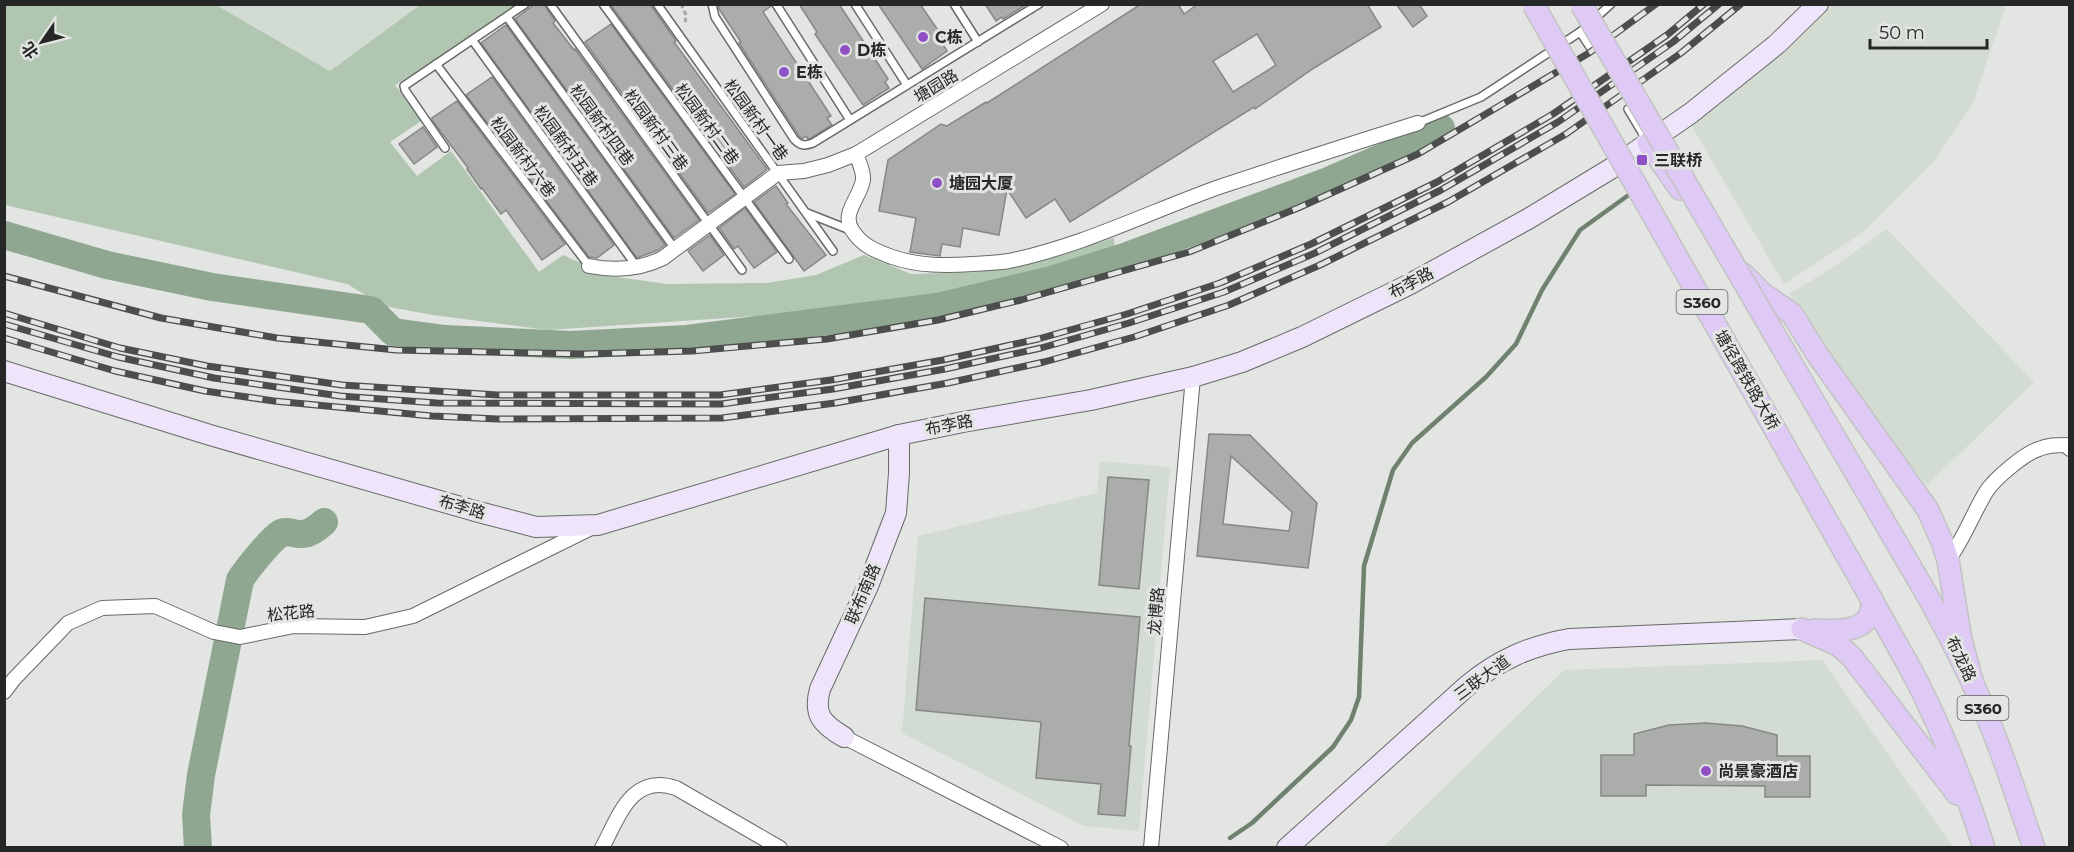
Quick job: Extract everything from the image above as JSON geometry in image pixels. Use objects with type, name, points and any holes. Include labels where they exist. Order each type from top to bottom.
[{"type":"main road","name":"塘径跨铁路大桥","points":[[1533,4],[1872,600]]},
{"type":"main road","name":"布龙路","points":[[1581,4],[1941,619],[1973,684],[2000,750],[2034,848]]},
{"type":"main road","name":"布李路","points":[[4,371],[210,435],[536,527],[598,525],[898,435],[1091,400],[1193,377],[1242,362],[1302,337],[1410,284],[1574,192],[1691,112],[1777,44],[1818,4]]},
{"type":"main road","points":[[1648,143],[1727,256],[1751,284],[1786,309],[1797,321],[1817,354],[1919,495],[1936,525],[1948,561],[1961,640],[1973,684]]},
{"type":"main road","name":"联布南路","points":[[844,737],[820,719],[816,703],[896,513],[899,473],[898,435]]},
{"type":"main road","points":[[1803,629],[1850,630],[1866,620],[1871,612],[1872,600]]},
{"type":"main road","name":"S360","points":[[1872,600],[1937,723],[1981,838]]},
{"type":"main road","points":[[1803,629],[1838,645],[1851,656],[1946,779],[1981,838]]},
{"type":"main road","name":"三联大道","points":[[1287,848],[1467,686],[1514,654],[1532,647],[1569,639],[1803,629]]},
{"type":"street","name":"塘园路","points":[[778,173],[804,171],[856,154],[1102,4]]},
{"type":"street","points":[[856,154],[864,177],[860,191],[849,211],[847,221],[852,231],[872,250],[913,264],[947,266],[1008,261],[1064,246],[1217,188],[1418,123]]},
{"type":"street","points":[[589,266],[630,269],[663,258],[778,173]]},
{"type":"street","name":"龙博路","points":[[1151,848],[1193,377]]},
{"type":"street","points":[[1948,561],[1960,544],[1987,490],[2001,476],[2037,449],[2052,445],[2066,445],[2070,449]]},
{"type":"street","name":"松花路","points":[[4,692],[14,678],[68,623],[102,608],[155,606],[214,632],[240,637],[294,626],[365,627],[413,616],[598,525]]},
{"type":"street","points":[[844,737],[1061,848]]},
{"type":"street","points":[[602,848],[627,801],[649,785],[663,783],[676,788],[780,848]]},
{"type":"lane","points":[[446,148],[404,86],[525,4]]},
{"type":"lane","name":"松园新村三巷","points":[[550,4],[742,270]]},
{"type":"lane","name":"松园新村二巷","points":[[603,4],[789,259]]},
{"type":"lane","name":"松园新村一巷","points":[[657,4],[833,251]]},
{"type":"lane","points":[[712,4],[715,17],[799,144],[807,145],[1039,4]]},
{"type":"lane","points":[[776,4],[850,120]]},
{"type":"lane","points":[[855,4],[907,85]]},
{"type":"lane","points":[[954,4],[978,42]]},
{"type":"lane","points":[[1418,123],[1481,97],[1581,32],[1611,4]]},
{"type":"lane","name":"松园新村四巷","points":[[507,17],[675,249]]},
{"type":"lane","points":[[1581,32],[1590,47]]},
{"type":"lane","name":"松园新村五巷","points":[[473,41],[637,268]]},
{"type":"lane","name":"松园新村六巷","points":[[436,64],[589,266]]},
{"type":"lane","points":[[1628,109],[1648,143]]},
{"type":"lane","points":[[805,212],[852,231]]},
{"type":"shaded area","points":[[216,5],[420,5],[330,71]]},
{"type":"shaded area","points":[[1833,5],[2006,5],[1973,103],[1934,161],[1862,233],[1784,284],[1691,125]]},
{"type":"shaded area","points":[[1887,229],[2034,382],[1927,485],[1862,405],[1789,294],[1826,272]]},
{"type":"shaded area","points":[[1100,461],[1170,467],[1139,831],[1084,826],[902,733],[918,536],[1097,493]]},
{"type":"shaded area","points":[[1822,660],[1953,847],[1382,848],[1564,670]]},
{"type":"green space","points":[[518,4],[473,37],[395,85],[421,121],[390,142],[417,176],[451,151],[539,272],[563,255],[609,276],[667,284],[767,283],[816,275],[864,255],[911,274],[977,272],[1044,259],[1114,238],[1115,253],[954,291],[814,312],[548,330],[433,315],[384,306],[347,284],[5,205],[5,5],[216,5],[330,71],[420,5]]},
{"type":"building","points":[[535,4],[544,4],[555,21],[553,23],[575,49],[699,220],[674,238],[515,19]]},
{"type":"building","points":[[610,4],[650,4],[676,41],[674,42],[767,169],[765,171],[744,187]]},
{"type":"building","name":"E栋","points":[[718,4],[770,4],[771,6],[763,12],[831,116],[827,118],[832,125],[808,139],[806,136],[802,139],[799,136],[739,43],[741,42]]},
{"type":"building","name":"D栋","points":[[799,4],[839,4],[888,79],[885,82],[889,88],[863,105],[815,34],[817,32]]},
{"type":"building","name":"C栋","points":[[878,4],[920,4],[946,42],[943,44],[947,51],[922,69]]},
{"type":"building","points":[[985,4],[1027,4],[996,21]]},
{"type":"building","points":[[1141,4],[1178,4],[1184,14],[1198,4],[1367,4],[1381,27],[1314,68],[1255,109],[1254,107],[1070,222],[1055,199],[1026,218],[1007,189],[999,235],[963,228],[960,247],[942,244],[940,256],[910,252],[916,218],[879,211],[888,160],[941,124],[947,126],[987,103]],"holes":[[[1257,34],[1276,65],[1233,92],[1213,61]]]},
{"type":"building","points":[[1396,4],[1419,4],[1427,16],[1413,27]]},
{"type":"building","points":[[611,24],[735,194],[708,213],[585,42]]},
{"type":"building","points":[[506,25],[665,245],[658,250],[637,258],[481,43]]},
{"type":"building","points":[[492,77],[614,245],[597,258],[589,257],[466,95]]},
{"type":"building","points":[[457,101],[565,244],[542,260],[506,210],[501,214],[481,189],[432,120]]},
{"type":"building","points":[[423,127],[437,147],[414,164],[399,144]]},
{"type":"building","points":[[776,186],[788,203],[786,204],[826,255],[804,271],[754,202]]},
{"type":"building","points":[[745,208],[777,252],[754,268],[738,246],[734,249],[719,228]]},
{"type":"building","points":[[710,235],[724,255],[703,271],[688,251]]},
{"type":"building","points":[[1209,434],[1250,435],[1317,503],[1308,568],[1197,556]],"holes":[[[1231,456],[1292,512],[1289,531],[1223,524]]]},
{"type":"building","points":[[1108,477],[1149,480],[1139,589],[1099,585]]},
{"type":"building","points":[[925,598],[1140,617],[1125,816],[1098,814],[1101,784],[1036,778],[1041,722],[916,710]]},
{"type":"building","name":"尚景豪酒店","points":[[1706,723],[1742,726],[1777,735],[1777,756],[1810,756],[1810,797],[1765,797],[1765,786],[1646,785],[1646,796],[1601,796],[1601,755],[1634,755],[1634,734],[1669,725]]},
{"type":"waterway","points":[[4,235],[107,265],[212,287],[371,310],[393,332],[445,339],[571,345],[687,339],[937,307],[1051,280],[1124,257],[1328,181],[1392,153],[1441,128]]},
{"type":"waterway","points":[[1230,838],[1252,823],[1333,747],[1351,720],[1359,697],[1364,566],[1393,470],[1412,443],[1486,377],[1516,344],[1542,290],[1580,230],[1630,194]]},
{"type":"waterway","points":[[198,848],[196,815],[201,775],[240,580],[265,548],[281,533],[306,533],[316,529],[324,522]]},
{"type":"railway","points":[[4,276],[161,318],[277,338],[396,350],[584,354],[692,351],[827,339],[938,320],[1021,300],[1189,252],[1298,208],[1418,154],[1589,53],[1656,4]]},
{"type":"railway","points":[[4,313],[120,348],[207,366],[342,385],[498,395],[720,395],[831,380],[943,360],[1038,339],[1127,314],[1220,283],[1311,244],[1437,182],[1553,114],[1667,35],[1704,4]]},
{"type":"railway","points":[[4,324],[118,357],[214,378],[340,396],[437,403],[721,404],[833,389],[945,369],[1041,348],[1129,323],[1224,292],[1315,253],[1441,190],[1558,122],[1673,42],[1719,4]]},
{"type":"railway","points":[[4,338],[115,371],[205,391],[274,401],[432,416],[498,419],[722,418],[835,403],[948,383],[1044,362],[1134,337],[1229,305],[1320,265],[1448,202],[1566,134],[1681,53],[1741,4]]},
{"type":"place","name":"C栋","points":[[923,37]]},
{"type":"place","name":"D栋","points":[[845,50]]},
{"type":"place","name":"E栋","points":[[784,72]]},
{"type":"place","name":"三联桥","points":[[1642,160]]},
{"type":"place","name":"塘园大厦","points":[[937,183]]},
{"type":"place","name":"尚景豪酒店","points":[[1706,771]]}]
